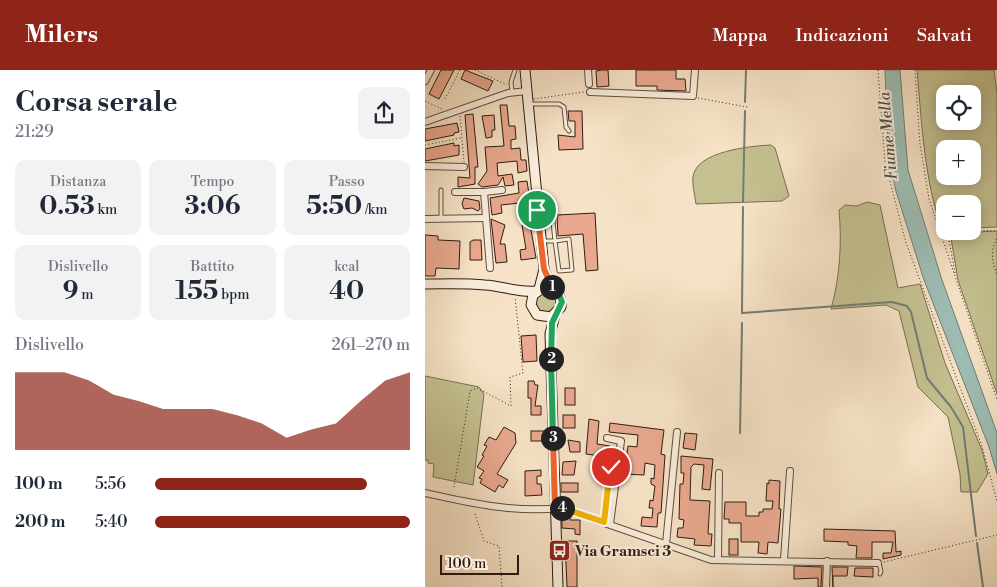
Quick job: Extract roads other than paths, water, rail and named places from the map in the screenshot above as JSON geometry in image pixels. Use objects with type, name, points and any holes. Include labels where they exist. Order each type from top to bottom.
[{"type":"street","points":[[425,81],[431,70]]},
{"type":"street","points":[[525,70],[544,269],[554,289],[561,296],[562,302],[555,315],[551,334],[558,587]]},
{"type":"street","points":[[588,70],[589,84]]},
{"type":"street","points":[[590,92],[693,96],[695,70]]},
{"type":"street","points":[[425,122],[512,92],[527,98]]},
{"type":"street","points":[[425,166],[464,167]]},
{"type":"street","points":[[455,192],[502,190]]},
{"type":"street","points":[[484,192],[490,268]]},
{"type":"street","points":[[425,218],[486,218]]},
{"type":"street","points":[[544,269],[537,290],[531,300],[531,305],[533,311],[542,318],[551,334]]},
{"type":"street","points":[[425,284],[501,286],[531,305]]},
{"type":"street","points":[[515,294],[549,287],[554,289]]},
{"type":"street","points":[[542,318],[555,315]]},
{"type":"street","points":[[666,544],[677,432]]},
{"type":"street","points":[[607,438],[621,441],[610,524]]},
{"type":"street","points":[[784,560],[790,471]]},
{"type":"street","points":[[718,560],[719,473]]},
{"type":"street","points":[[425,493],[514,509],[561,508],[718,560],[878,563]]},
{"type":"street","points":[[826,587],[827,561]]},
{"type":"lane","points":[[512,92],[511,85],[515,70]]},
{"type":"lane","points":[[527,98],[559,104],[564,107],[566,127],[569,131]]},
{"type":"lane","points":[[441,190],[441,218]]},
{"type":"lane","points":[[537,210],[552,212],[555,241],[559,271],[572,270],[569,240],[555,241],[541,241]]},
{"type":"lane","points":[[878,563],[881,566],[879,574]]},
{"type":"water","points":[[885,70],[900,70],[908,170],[942,280],[997,433],[997,474],[989,447],[924,280],[895,188],[888,144]]},
{"type":"waterway","points":[[745,102],[746,70]]},
{"type":"waterway","points":[[743,202],[745,111]]},
{"type":"waterway","points":[[743,207],[742,313],[892,302],[907,306],[911,312],[927,378],[951,407],[963,427],[976,536]]},
{"type":"waterway","points":[[740,433],[742,323]]},
{"type":"waterway","points":[[977,543],[983,587]]},
{"type":"place","name":"Via Gramsci 3","points":[[559,551]]},
{"type":"water label","name":"Fiume Mella","points":[[887,136]]}]
